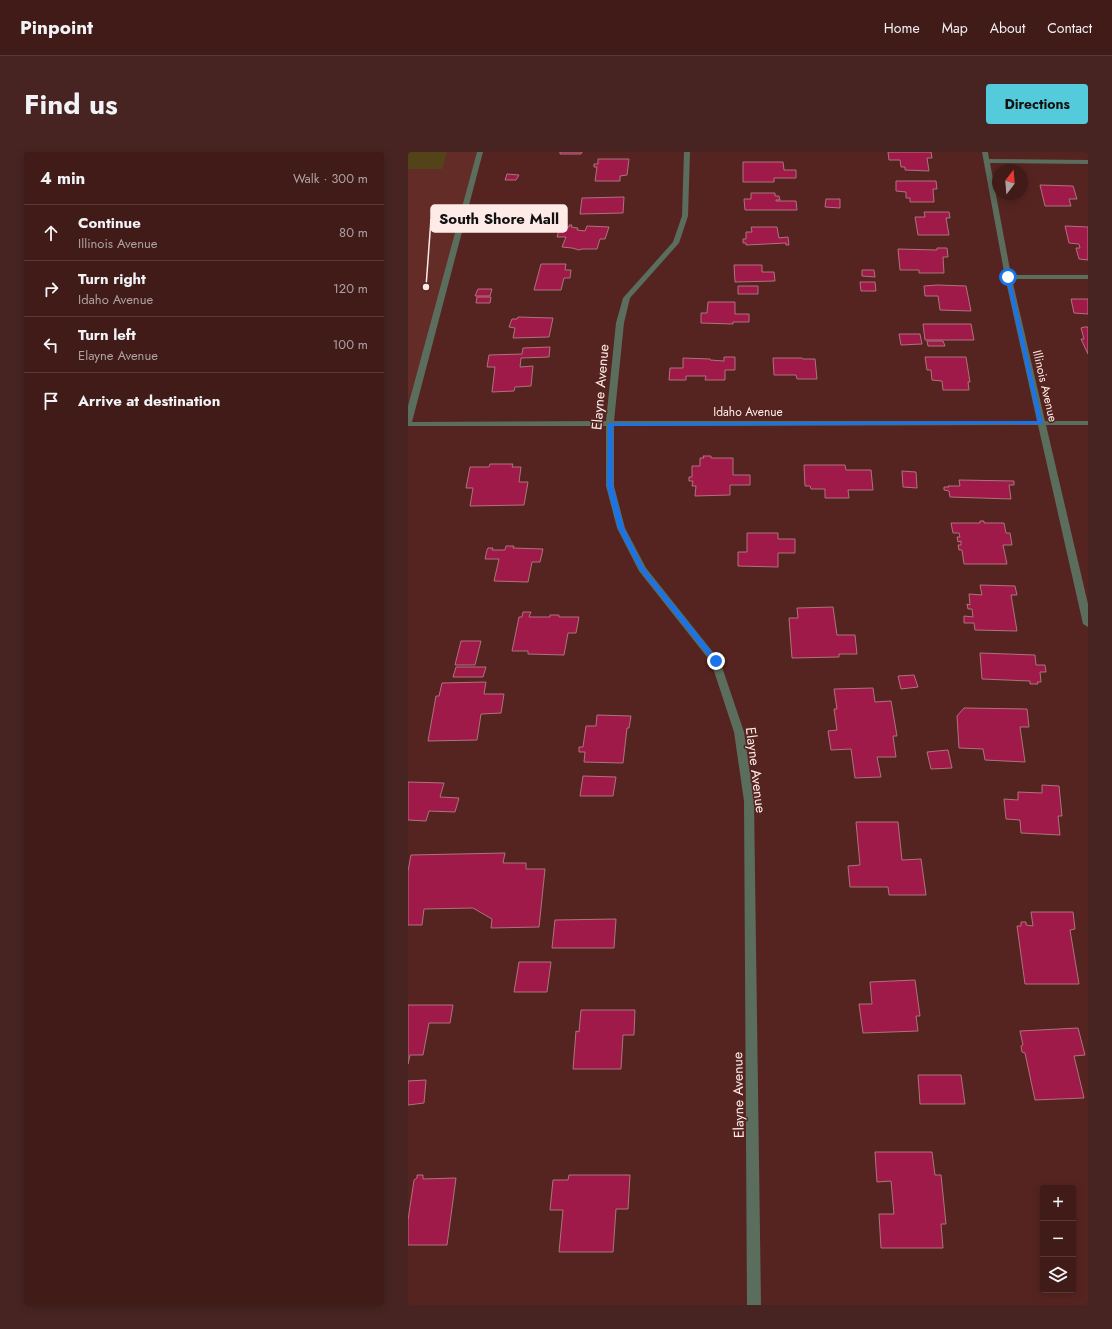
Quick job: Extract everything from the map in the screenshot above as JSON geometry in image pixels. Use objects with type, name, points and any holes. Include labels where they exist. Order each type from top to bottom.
[{"type":"street","points":[[408,421],[480,152]]},
{"type":"street","name":"Elayne Avenue","points":[[687,152],[685,216],[676,243],[627,298],[620,323],[610,424],[610,486],[621,528],[642,569],[716,661],[740,732],[749,801],[754,1305]]},
{"type":"street","name":"Illinois Avenue","points":[[985,152],[1008,277],[1088,624]]},
{"type":"street","points":[[987,161],[1088,162]]},
{"type":"street","points":[[1008,277],[1088,277]]},
{"type":"street","name":"Idaho Avenue","points":[[408,424],[1088,423]]},
{"type":"shaded area","points":[[408,152],[480,152],[408,421]]},
{"type":"shaded area","points":[[408,152],[447,152],[442,169],[408,169]]},
{"type":"building","points":[[560,152],[582,152],[581,154],[560,154]]},
{"type":"building","points":[[888,152],[931,152],[932,158],[927,158],[929,171],[905,170],[905,167],[901,167],[900,160],[889,160]]},
{"type":"building","points":[[598,159],[629,159],[627,175],[620,176],[620,181],[595,181],[597,167],[594,167],[594,164],[598,164]]},
{"type":"building","points":[[743,162],[783,162],[784,170],[796,170],[796,178],[774,178],[774,182],[743,182]]},
{"type":"building","points":[[507,174],[519,175],[516,180],[505,180]]},
{"type":"building","points":[[896,181],[936,181],[937,189],[933,189],[934,202],[910,202],[910,198],[906,198],[906,192],[896,191]]},
{"type":"building","points":[[1040,185],[1073,186],[1077,199],[1069,199],[1071,206],[1045,206]]},
{"type":"building","points":[[751,193],[775,193],[775,196],[779,196],[780,200],[776,201],[796,201],[797,210],[745,210],[744,199],[751,199]]},
{"type":"building","points":[[624,197],[623,213],[580,214],[582,198]]},
{"type":"building","points":[[826,199],[840,199],[840,208],[825,207]]},
{"type":"building","points":[[924,212],[949,212],[950,218],[946,218],[949,235],[918,235],[915,217],[925,217]]},
{"type":"building","points":[[569,225],[572,225],[571,227],[578,228],[577,230],[585,231],[587,226],[609,227],[605,239],[600,239],[597,249],[579,250],[562,247],[566,237],[557,237],[560,227],[569,227]]},
{"type":"building","points":[[1065,226],[1088,227],[1088,260],[1079,259],[1076,248],[1080,248],[1079,244],[1069,243]]},
{"type":"building","points":[[751,227],[777,227],[779,238],[788,237],[789,245],[786,245],[786,243],[746,245],[746,243],[743,243],[743,239],[746,239],[746,232],[752,232]]},
{"type":"building","points":[[937,248],[947,248],[948,257],[943,257],[944,273],[919,273],[919,270],[900,270],[898,249],[937,250]]},
{"type":"building","points":[[541,264],[566,264],[565,270],[571,270],[570,278],[564,278],[561,290],[534,290]]},
{"type":"building","points":[[734,265],[762,265],[762,272],[774,272],[775,281],[735,282]]},
{"type":"building","points":[[862,270],[874,270],[875,277],[862,276]]},
{"type":"building","points":[[860,282],[875,282],[876,291],[861,291]]},
{"type":"building","points":[[738,286],[758,286],[758,294],[738,294]]},
{"type":"building","points":[[924,286],[966,286],[971,311],[940,310],[938,296],[925,296]]},
{"type":"building","points":[[478,289],[492,289],[490,296],[475,296]]},
{"type":"building","points":[[477,297],[491,297],[490,303],[476,303]]},
{"type":"building","points":[[1071,299],[1088,299],[1088,314],[1074,313]]},
{"type":"building","points":[[708,302],[735,302],[735,314],[749,314],[749,322],[733,322],[733,324],[701,323],[701,313],[707,313]]},
{"type":"building","points":[[518,317],[553,318],[549,337],[513,338],[515,328],[509,327],[512,319],[517,319]]},
{"type":"building","points":[[923,324],[971,324],[974,340],[925,340]]},
{"type":"building","points":[[1088,327],[1088,354],[1081,339],[1084,339],[1081,328]]},
{"type":"building","points":[[899,334],[920,334],[922,344],[901,345]]},
{"type":"building","points":[[927,341],[943,341],[945,346],[928,346]]},
{"type":"building","points":[[550,347],[549,357],[521,358],[520,367],[533,366],[531,386],[515,387],[514,391],[492,392],[495,367],[487,367],[489,355],[522,354],[523,348]]},
{"type":"building","points":[[724,357],[735,357],[735,370],[725,370],[725,380],[705,380],[706,376],[686,376],[686,380],[669,380],[670,368],[683,368],[683,358],[724,361]]},
{"type":"building","points":[[925,357],[966,357],[970,382],[968,382],[969,390],[943,390],[942,381],[932,380],[931,370],[927,370]]},
{"type":"building","points":[[773,358],[815,359],[817,379],[797,379],[796,375],[774,375]]},
{"type":"building","points":[[703,456],[711,456],[711,458],[733,458],[733,475],[750,475],[750,485],[730,485],[730,495],[695,496],[696,486],[692,486],[693,481],[689,481],[689,477],[692,477],[692,466],[700,466],[700,458],[704,458]]},
{"type":"building","points":[[490,464],[513,464],[512,467],[521,467],[519,482],[528,482],[524,505],[470,506],[473,488],[466,488],[470,467],[489,467]]},
{"type":"building","points":[[804,465],[845,465],[846,470],[871,470],[873,490],[848,490],[849,498],[825,498],[825,489],[811,489],[810,486],[805,486]]},
{"type":"building","points":[[902,471],[916,472],[917,488],[903,487]]},
{"type":"building","points":[[959,480],[1014,481],[1014,485],[1009,485],[1011,499],[950,497],[949,491],[944,490],[944,487],[960,486]]},
{"type":"building","points":[[980,521],[984,521],[984,523],[1004,523],[1006,533],[1010,533],[1012,545],[1003,545],[1007,564],[964,564],[962,550],[959,550],[958,545],[961,545],[961,541],[958,542],[957,537],[960,537],[959,533],[953,533],[951,523],[980,523]]},
{"type":"building","points":[[747,533],[778,533],[778,539],[795,539],[795,553],[778,553],[778,567],[738,566],[738,552],[747,552]]},
{"type":"building","points":[[506,546],[514,546],[513,548],[543,549],[540,562],[532,562],[528,582],[494,581],[499,559],[485,559],[487,550],[488,548],[493,548],[492,550],[505,550]]},
{"type":"building","points":[[980,585],[1015,586],[1017,595],[1011,595],[1017,631],[975,630],[974,623],[964,623],[964,616],[973,617],[972,609],[968,609],[967,604],[970,605],[969,594],[982,595]]},
{"type":"building","points":[[833,607],[837,635],[855,635],[857,654],[839,654],[839,657],[792,658],[789,618],[798,618],[797,608]]},
{"type":"building","points":[[523,612],[531,612],[529,617],[550,617],[550,615],[559,615],[559,617],[579,617],[576,633],[568,633],[564,655],[528,654],[528,651],[512,651],[519,617],[522,617]]},
{"type":"building","points":[[461,641],[481,641],[475,665],[455,665]]},
{"type":"building","points":[[980,653],[1035,655],[1036,665],[1045,665],[1046,672],[1040,672],[1041,682],[1037,682],[1038,684],[1030,684],[1030,681],[982,679]]},
{"type":"building","points":[[456,667],[486,667],[483,677],[453,677]]},
{"type":"building","points":[[914,675],[918,687],[901,689],[898,676]]},
{"type":"building","points":[[486,682],[484,694],[504,694],[501,713],[481,714],[477,740],[428,741],[436,696],[439,696],[442,683]]},
{"type":"building","points":[[873,688],[875,702],[891,701],[897,736],[893,736],[896,757],[877,757],[881,777],[855,778],[851,749],[831,750],[828,731],[837,730],[834,709],[837,709],[834,689]]},
{"type":"building","points":[[964,708],[1027,709],[1029,727],[1020,727],[1025,762],[985,760],[983,749],[959,748],[957,716]]},
{"type":"building","points":[[597,715],[631,716],[629,728],[627,728],[623,763],[584,762],[585,752],[579,752],[579,747],[583,747],[586,726],[596,726]]},
{"type":"building","points":[[948,750],[952,768],[931,769],[927,752]]},
{"type":"building","points":[[583,776],[616,777],[613,796],[580,796]]},
{"type":"building","points":[[408,782],[444,783],[440,797],[459,798],[455,812],[429,811],[426,821],[408,820]]},
{"type":"building","points":[[1042,785],[1059,786],[1062,816],[1058,816],[1060,835],[1021,833],[1020,820],[1006,819],[1004,799],[1018,800],[1018,792],[1042,793]]},
{"type":"building","points":[[856,822],[898,822],[902,860],[921,859],[926,895],[889,895],[888,887],[850,887],[848,866],[860,865]]},
{"type":"building","points":[[505,853],[503,863],[526,863],[526,869],[545,869],[539,927],[491,928],[492,919],[473,908],[424,909],[422,925],[408,925],[408,871],[411,855]]},
{"type":"building","points":[[1031,912],[1073,912],[1075,929],[1070,930],[1079,984],[1025,984],[1017,926],[1021,926],[1021,922],[1026,922],[1026,925],[1033,926]]},
{"type":"building","points":[[616,919],[614,948],[552,948],[555,920]]},
{"type":"building","points":[[519,962],[551,962],[547,992],[514,992]]},
{"type":"building","points":[[915,980],[920,1016],[916,1016],[918,1031],[863,1033],[859,1004],[872,1004],[870,982]]},
{"type":"building","points":[[408,1005],[453,1005],[450,1023],[429,1023],[423,1055],[410,1055],[408,1064]]},
{"type":"building","points":[[581,1010],[635,1010],[634,1035],[623,1035],[621,1069],[573,1069],[576,1031],[579,1032]]},
{"type":"building","points":[[1078,1028],[1085,1055],[1074,1056],[1084,1098],[1035,1100],[1025,1053],[1022,1052],[1021,1046],[1023,1045],[1020,1031]]},
{"type":"building","points":[[918,1075],[961,1075],[965,1104],[920,1104]]},
{"type":"building","points":[[426,1080],[424,1103],[408,1105],[408,1081]]},
{"type":"building","points":[[875,1152],[932,1152],[935,1175],[941,1175],[946,1224],[941,1224],[943,1248],[881,1248],[879,1214],[894,1214],[891,1181],[877,1182]]},
{"type":"building","points":[[417,1175],[423,1175],[423,1179],[456,1178],[447,1245],[408,1245],[408,1220],[414,1180],[417,1178]]},
{"type":"building","points":[[569,1175],[630,1175],[628,1209],[616,1209],[613,1252],[559,1252],[563,1210],[550,1210],[553,1180],[568,1180]]},
{"type":"place","name":"South Shore Mall","points":[[426,287]]},
{"type":"route","points":[[716,661],[642,569],[621,528],[610,486],[610,424],[1041,423],[1008,277]]}]
